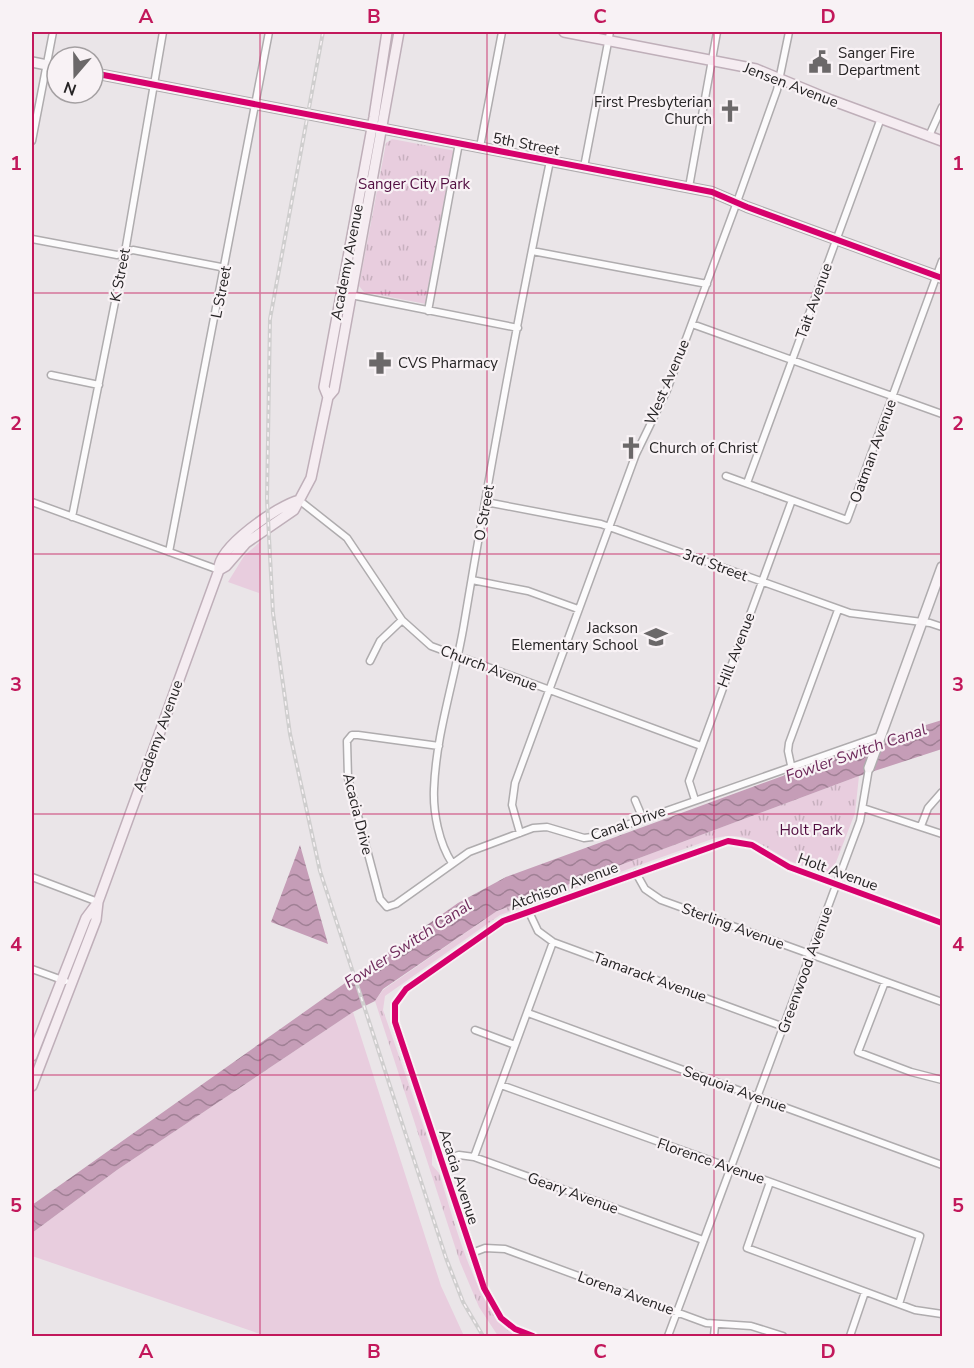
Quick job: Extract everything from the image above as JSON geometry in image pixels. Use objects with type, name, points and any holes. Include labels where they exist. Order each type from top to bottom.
[{"type":"main road","name":"Academy Avenue","points":[[328,397],[324,387],[387,32]]},
{"type":"main road","name":"Academy Avenue","points":[[32,1086],[96,920],[98,902],[219,570],[221,558],[240,537],[285,505],[298,500],[311,478],[328,397],[334,390],[399,32]]},
{"type":"main road","name":"Jensen Avenue","points":[[564,32],[609,36],[756,69],[942,141]]},
{"type":"main road","points":[[361,186],[365,191],[363,208],[366,220]]},
{"type":"main road","name":"Academy Avenue","points":[[32,1056],[86,918],[98,902]]},
{"type":"street","name":"K Street","points":[[72,517],[125,252],[163,32]]},
{"type":"street","name":"L Street","points":[[170,552],[226,268],[269,32]]},
{"type":"street","points":[[480,147],[502,32]]},
{"type":"street","points":[[689,186],[717,32]]},
{"type":"street","name":"West Avenue","points":[[520,833],[514,816],[512,794],[608,526],[636,454],[662,402],[737,202],[781,79],[789,32]]},
{"type":"street","points":[[584,167],[609,36]]},
{"type":"street","points":[[32,141],[45,70]]},
{"type":"street","name":"5th Street","points":[[105,75],[689,186],[712,192],[940,277]]},
{"type":"street","points":[[929,136],[942,107]]},
{"type":"street","name":"Tait Avenue","points":[[747,483],[881,118]]},
{"type":"street","points":[[428,311],[459,143]]},
{"type":"street","name":"O Street","points":[[452,863],[444,848],[435,808],[434,785],[550,161]]},
{"type":"street","points":[[32,239],[117,255],[133,250],[226,268]]},
{"type":"street","points":[[532,251],[707,284]]},
{"type":"street","name":"Oatman Avenue","points":[[726,476],[847,519],[940,277],[942,261]]},
{"type":"street","points":[[340,294],[518,328]]},
{"type":"street","points":[[692,324],[942,414]]},
{"type":"street","points":[[51,375],[99,384]]},
{"type":"street","name":"Church Avenue","points":[[298,500],[347,538],[402,621],[421,639],[459,657],[701,746]]},
{"type":"street","name":"Hill Avenue","points":[[695,800],[689,784],[701,746],[792,500]]},
{"type":"street","points":[[32,502],[219,570]]},
{"type":"street","name":"3rd Street","points":[[486,502],[608,526],[838,610],[866,617],[922,622],[942,627]]},
{"type":"street","name":"Greenwood Avenue","points":[[668,1336],[837,884],[863,808],[868,768],[942,567]]},
{"type":"street","points":[[472,580],[528,591],[578,609]]},
{"type":"street","points":[[791,765],[789,743],[838,610]]},
{"type":"street","points":[[370,661],[380,641],[402,621]]},
{"type":"street","name":"Acacia Drive","points":[[387,907],[380,899],[348,778],[346,741],[352,735],[358,735],[440,746]]},
{"type":"street","name":"Canal Drive","points":[[387,907],[477,848],[520,833],[547,827],[584,838],[791,765],[879,740]]},
{"type":"street","points":[[921,826],[933,800],[942,792]]},
{"type":"street","points":[[635,800],[643,819]]},
{"type":"street","points":[[863,808],[942,834]]},
{"type":"street","name":"Holt Avenue","points":[[728,841],[752,845],[789,867],[942,923]]},
{"type":"street","name":"Atchison Avenue","points":[[395,1004],[406,989],[492,928],[529,912],[728,841]]},
{"type":"street","name":"Sterling Avenue","points":[[636,873],[645,889],[661,900],[942,1002]]},
{"type":"street","points":[[32,877],[98,902]]},
{"type":"street","name":"Tamarack Avenue","points":[[529,912],[538,931],[553,942],[784,1027]]},
{"type":"street","points":[[474,1156],[553,942]]},
{"type":"street","points":[[32,969],[73,984]]},
{"type":"street","points":[[885,982],[858,1052],[911,1072],[942,1080]]},
{"type":"street","name":"Acacia Avenue","points":[[395,1004],[395,1022],[484,1288],[501,1318],[514,1329],[533,1336]]},
{"type":"street","name":"Sequoia Avenue","points":[[528,1013],[942,1165]]},
{"type":"street","points":[[475,1030],[515,1045]]},
{"type":"street","name":"Florence Avenue","points":[[501,1085],[920,1236],[899,1304]]},
{"type":"street","name":"Geary Avenue","points":[[442,1160],[459,1155],[474,1156],[703,1240]]},
{"type":"street","points":[[770,1182],[747,1248],[899,1304],[927,1313],[942,1314]]},
{"type":"street","name":"Lorena Avenue","points":[[472,1253],[485,1248],[505,1249],[715,1325],[751,1326],[783,1336]]},
{"type":"street","points":[[850,1336],[865,1292]]},
{"type":"street","points":[[714,1336],[715,1325]]},
{"type":"green space","name":"Sanger City Park","points":[[392,139],[456,151],[426,304],[364,292],[359,286],[386,143]]},
{"type":"green space","points":[[260,542],[259,593],[228,582],[244,556]]},
{"type":"green space","name":"Holt Park","points":[[859,776],[855,813],[833,870],[827,874],[790,861],[746,838],[727,836],[715,838],[500,915],[385,996],[383,1010],[432,1151],[432,1165],[439,1173],[468,1262],[489,1307],[502,1324],[516,1336],[498,1336],[479,1307],[460,1262],[375,1001],[383,990],[497,911]]},
{"type":"green space","points":[[353,1012],[441,1286],[464,1336],[266,1336],[32,1256],[32,1233],[117,1170]]},
{"type":"water","name":"Fowler Switch Canal","points":[[942,720],[942,749],[859,776],[497,911],[383,989],[375,1001],[353,1012],[117,1170],[32,1233],[32,1205],[458,903],[506,877],[865,746],[885,743],[887,737]]},
{"type":"water","points":[[300,845],[328,944],[271,922]]},
{"type":"railway","points":[[323,32],[270,319],[267,499],[273,613],[290,734],[320,871],[446,1258],[463,1302],[483,1336]]},
{"type":"cycle path","points":[[105,75],[712,192],[942,278]]},
{"type":"cycle path","points":[[533,1336],[515,1329],[501,1318],[484,1288],[395,1022],[395,1004],[406,989],[503,921],[728,841],[752,845],[789,867],[942,923]]},
{"type":"place","name":"Sanger Fire Department","points":[[820,62]]},
{"type":"place","name":"First Presbyterian Church","points":[[730,111]]},
{"type":"place","name":"CVS Pharmacy","points":[[380,363]]},
{"type":"place","name":"Church of Christ","points":[[631,448]]},
{"type":"place","name":"Jackson Elementary School","points":[[656,637]]}]
